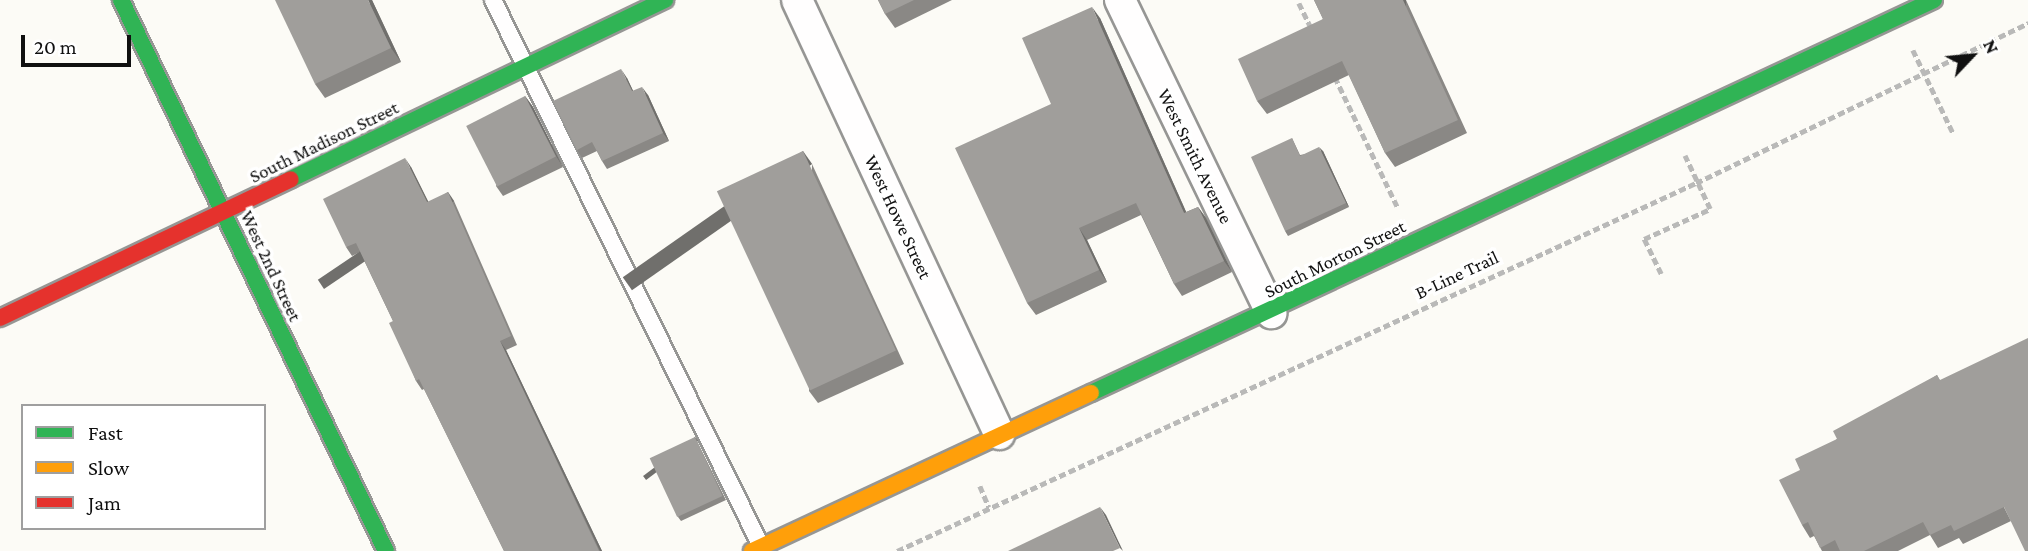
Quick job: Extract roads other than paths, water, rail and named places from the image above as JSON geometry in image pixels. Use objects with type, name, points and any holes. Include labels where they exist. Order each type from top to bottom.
[{"type":"street","name":"West 2nd Street","points":[[121,0],[385,551]]},
{"type":"street","name":"South Madison Street","points":[[0,318],[223,214],[665,0]]},
{"type":"street","name":"West Howe Street","points":[[797,0],[999,434]]},
{"type":"street","name":"West Smith Avenue","points":[[1120,0],[1270,313]]},
{"type":"street","name":"South Morton Street","points":[[757,549],[999,434],[1270,313],[1934,0]]},
{"type":"lane","points":[[493,0],[757,549]]}]
